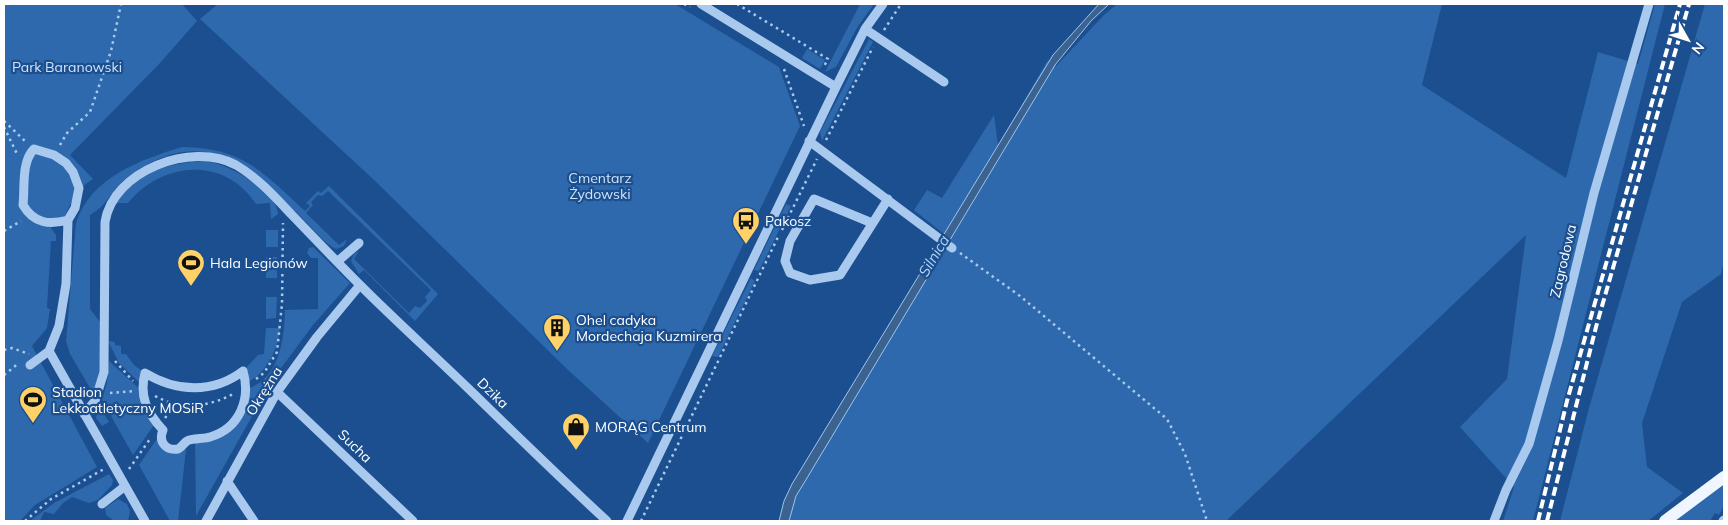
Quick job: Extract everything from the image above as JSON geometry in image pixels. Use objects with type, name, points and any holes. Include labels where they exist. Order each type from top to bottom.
[{"type":"main road","points":[[1665,521],[1724,477]]},
{"type":"street","points":[[701,4],[836,87]]},
{"type":"street","points":[[627,521],[809,141],[865,29],[883,4]]},
{"type":"street","name":"Zagrodowa","points":[[1494,521],[1506,490],[1529,444],[1558,341],[1594,193],[1649,4]]},
{"type":"street","points":[[865,29],[944,82]]},
{"type":"street","points":[[809,141],[952,248]]},
{"type":"street","points":[[30,366],[49,351],[59,326],[66,284],[68,220],[75,208],[79,188],[73,172],[66,163],[54,155],[34,149],[28,155],[26,164],[23,205],[39,221],[53,224],[68,220]]},
{"type":"street","name":"Dzika","points":[[84,414],[95,401],[104,372],[105,222],[107,210],[117,195],[141,174],[156,165],[176,158],[210,157],[236,165],[284,206],[360,285],[607,521]]},
{"type":"street","points":[[872,223],[814,198],[790,241],[785,261],[790,273],[810,280],[840,275],[888,199]]},
{"type":"street","points":[[338,261],[359,243]]},
{"type":"street","name":"Okrężna","points":[[206,521],[277,392],[317,337],[360,285]]},
{"type":"street","points":[[49,351],[143,521]]},
{"type":"street","points":[[243,371],[247,387],[245,401],[239,415],[228,428],[213,437],[187,441],[178,449],[170,449],[162,442],[163,430],[147,410],[143,390],[145,374],[169,385],[193,388],[221,383],[243,371]]},
{"type":"street","name":"Sucha","points":[[277,392],[413,521]]},
{"type":"street","points":[[228,481],[254,521]]},
{"type":"street","points":[[102,504],[122,484]]},
{"type":"path","points":[[54,155],[67,133],[90,112],[112,51],[121,4]]},
{"type":"path","points":[[737,4],[828,59],[822,69]]},
{"type":"path","points":[[641,521],[863,63],[901,4]]},
{"type":"path","points":[[788,67],[782,63],[804,126]]},
{"type":"path","points":[[800,135],[808,118]]},
{"type":"path","points":[[4,121],[20,136]]},
{"type":"path","points":[[4,127],[8,139],[26,164]]},
{"type":"path","points":[[4,136],[8,139]]},
{"type":"path","points":[[105,348],[117,365],[143,390],[175,405],[189,407],[219,402],[247,387],[264,373],[278,352],[282,304],[284,206]]},
{"type":"path","points":[[4,231],[31,214]]},
{"type":"path","points":[[952,248],[1020,296],[1167,419],[1185,454],[1207,521]]},
{"type":"path","points":[[4,350],[12,348],[30,354],[4,375]]},
{"type":"path","points":[[98,393],[143,390]]},
{"type":"path","points":[[122,484],[159,426],[175,405]]},
{"type":"path","points":[[25,521],[51,499],[112,464]]},
{"type":"green space","name":"Park Baranowski","points":[[4,4],[182,4],[197,21],[160,63],[70,155],[93,179],[78,191],[65,216],[53,222],[51,228],[56,235],[56,241],[51,241],[47,308],[50,309],[47,328],[32,346],[97,467],[35,505],[20,521],[4,521]]},
{"type":"green space","name":"Cmentarz Żydowski","points":[[218,4],[675,4],[779,67],[800,126],[648,443],[567,369],[373,179],[200,19]]},
{"type":"green space","points":[[860,4],[874,4],[858,26],[836,67],[825,72]]},
{"type":"green space","points":[[1117,4],[1442,4],[1422,85],[1566,178],[1598,52],[1638,64],[1655,4],[1665,4],[1533,521],[1503,521],[1514,487],[1460,427],[1507,379],[1526,235],[1226,521],[779,521],[784,501],[792,484],[944,234],[914,210],[927,190],[942,198],[994,115],[998,145],[1048,60],[1056,66],[1104,15]]},
{"type":"green space","points":[[1705,4],[1724,4],[1724,261],[1721,274],[1682,302],[1642,423],[1647,467],[1683,493],[1648,521],[1560,521],[1589,408]]},
{"type":"green space","points":[[869,39],[873,42],[822,141],[820,132]]},
{"type":"green space","points":[[807,49],[825,60],[820,69],[802,58]]},
{"type":"green space","points":[[182,147],[203,148],[237,157],[264,174],[305,211],[310,206],[306,203],[318,191],[321,193],[329,186],[438,294],[415,321],[364,270],[359,274],[351,261],[354,254],[359,251],[354,259],[409,313],[415,306],[420,308],[427,301],[425,297],[431,290],[328,191],[322,196],[318,195],[311,202],[313,205],[306,213],[339,245],[347,239],[344,246],[336,249],[324,240],[272,189],[236,163],[217,155],[196,151],[174,154],[139,169],[122,182],[100,208],[90,215],[90,309],[100,322],[100,371],[93,393],[70,354],[66,341],[76,223],[83,207],[105,182],[134,165]]},
{"type":"green space","points":[[205,161],[225,167],[249,179],[269,196],[278,214],[271,219],[270,203],[256,204],[243,188],[227,177],[210,171],[192,170],[175,172],[157,179],[142,189],[128,203],[115,203],[135,183],[155,171],[178,164]]},
{"type":"green space","points":[[786,204],[791,206],[759,271],[754,270]]},
{"type":"green space","points":[[266,230],[278,230],[278,247],[266,247]]},
{"type":"green space","points":[[313,247],[350,283],[313,325],[273,379],[196,516],[195,440],[228,428],[247,389],[258,384],[267,376],[278,357],[285,310],[318,309],[318,258],[311,258],[307,253],[309,248]]},
{"type":"green space","points":[[266,257],[277,257],[277,278],[266,278]]},
{"type":"green space","points":[[751,278],[755,281],[718,357],[712,356]]},
{"type":"green space","points":[[266,297],[277,297],[276,318],[266,319]]},
{"type":"green space","points":[[266,328],[280,328],[277,344],[266,367],[247,383],[243,371],[258,355],[264,354]]},
{"type":"green space","points":[[108,341],[115,342],[115,345],[121,346],[121,354],[126,354],[134,365],[145,373],[143,386],[119,363]]},
{"type":"green space","points":[[109,361],[143,392],[156,422],[133,455],[102,400],[107,382]]},
{"type":"green space","points":[[99,405],[109,422],[102,426],[96,418]]},
{"type":"green space","points":[[161,432],[171,449],[187,441],[178,521],[170,521],[139,465]]},
{"type":"green space","points":[[109,474],[113,480],[112,485],[98,500],[89,503],[72,497],[63,503],[54,514],[44,512],[40,521],[30,521],[54,503]]},
{"type":"green space","points":[[1724,484],[1724,506],[1719,515],[1715,513],[1710,521],[1674,521]]},
{"type":"green space","points":[[118,499],[127,504],[130,511],[128,521],[111,521],[112,519],[106,515],[105,508]]},
{"type":"water","name":"Silnica","points":[[1099,4],[1109,4],[1091,21],[1055,65],[796,496],[789,521],[779,521],[784,501],[792,484],[1053,55]]},
{"type":"railway","points":[[1538,521],[1567,401],[1680,4]]},
{"type":"railway","points":[[1547,521],[1596,327],[1689,4]]},
{"type":"place","name":"Pakosz","points":[[746,245]]},
{"type":"place","name":"Hala Legionów","points":[[191,287]]},
{"type":"place","name":"Ohel cadyka Mordechaja Kuzmirera","points":[[557,352]]},
{"type":"place","name":"Stadion Lekkoatletyczny MOSiR","points":[[33,424]]},
{"type":"place","name":"MORĄG Centrum","points":[[576,451]]}]
